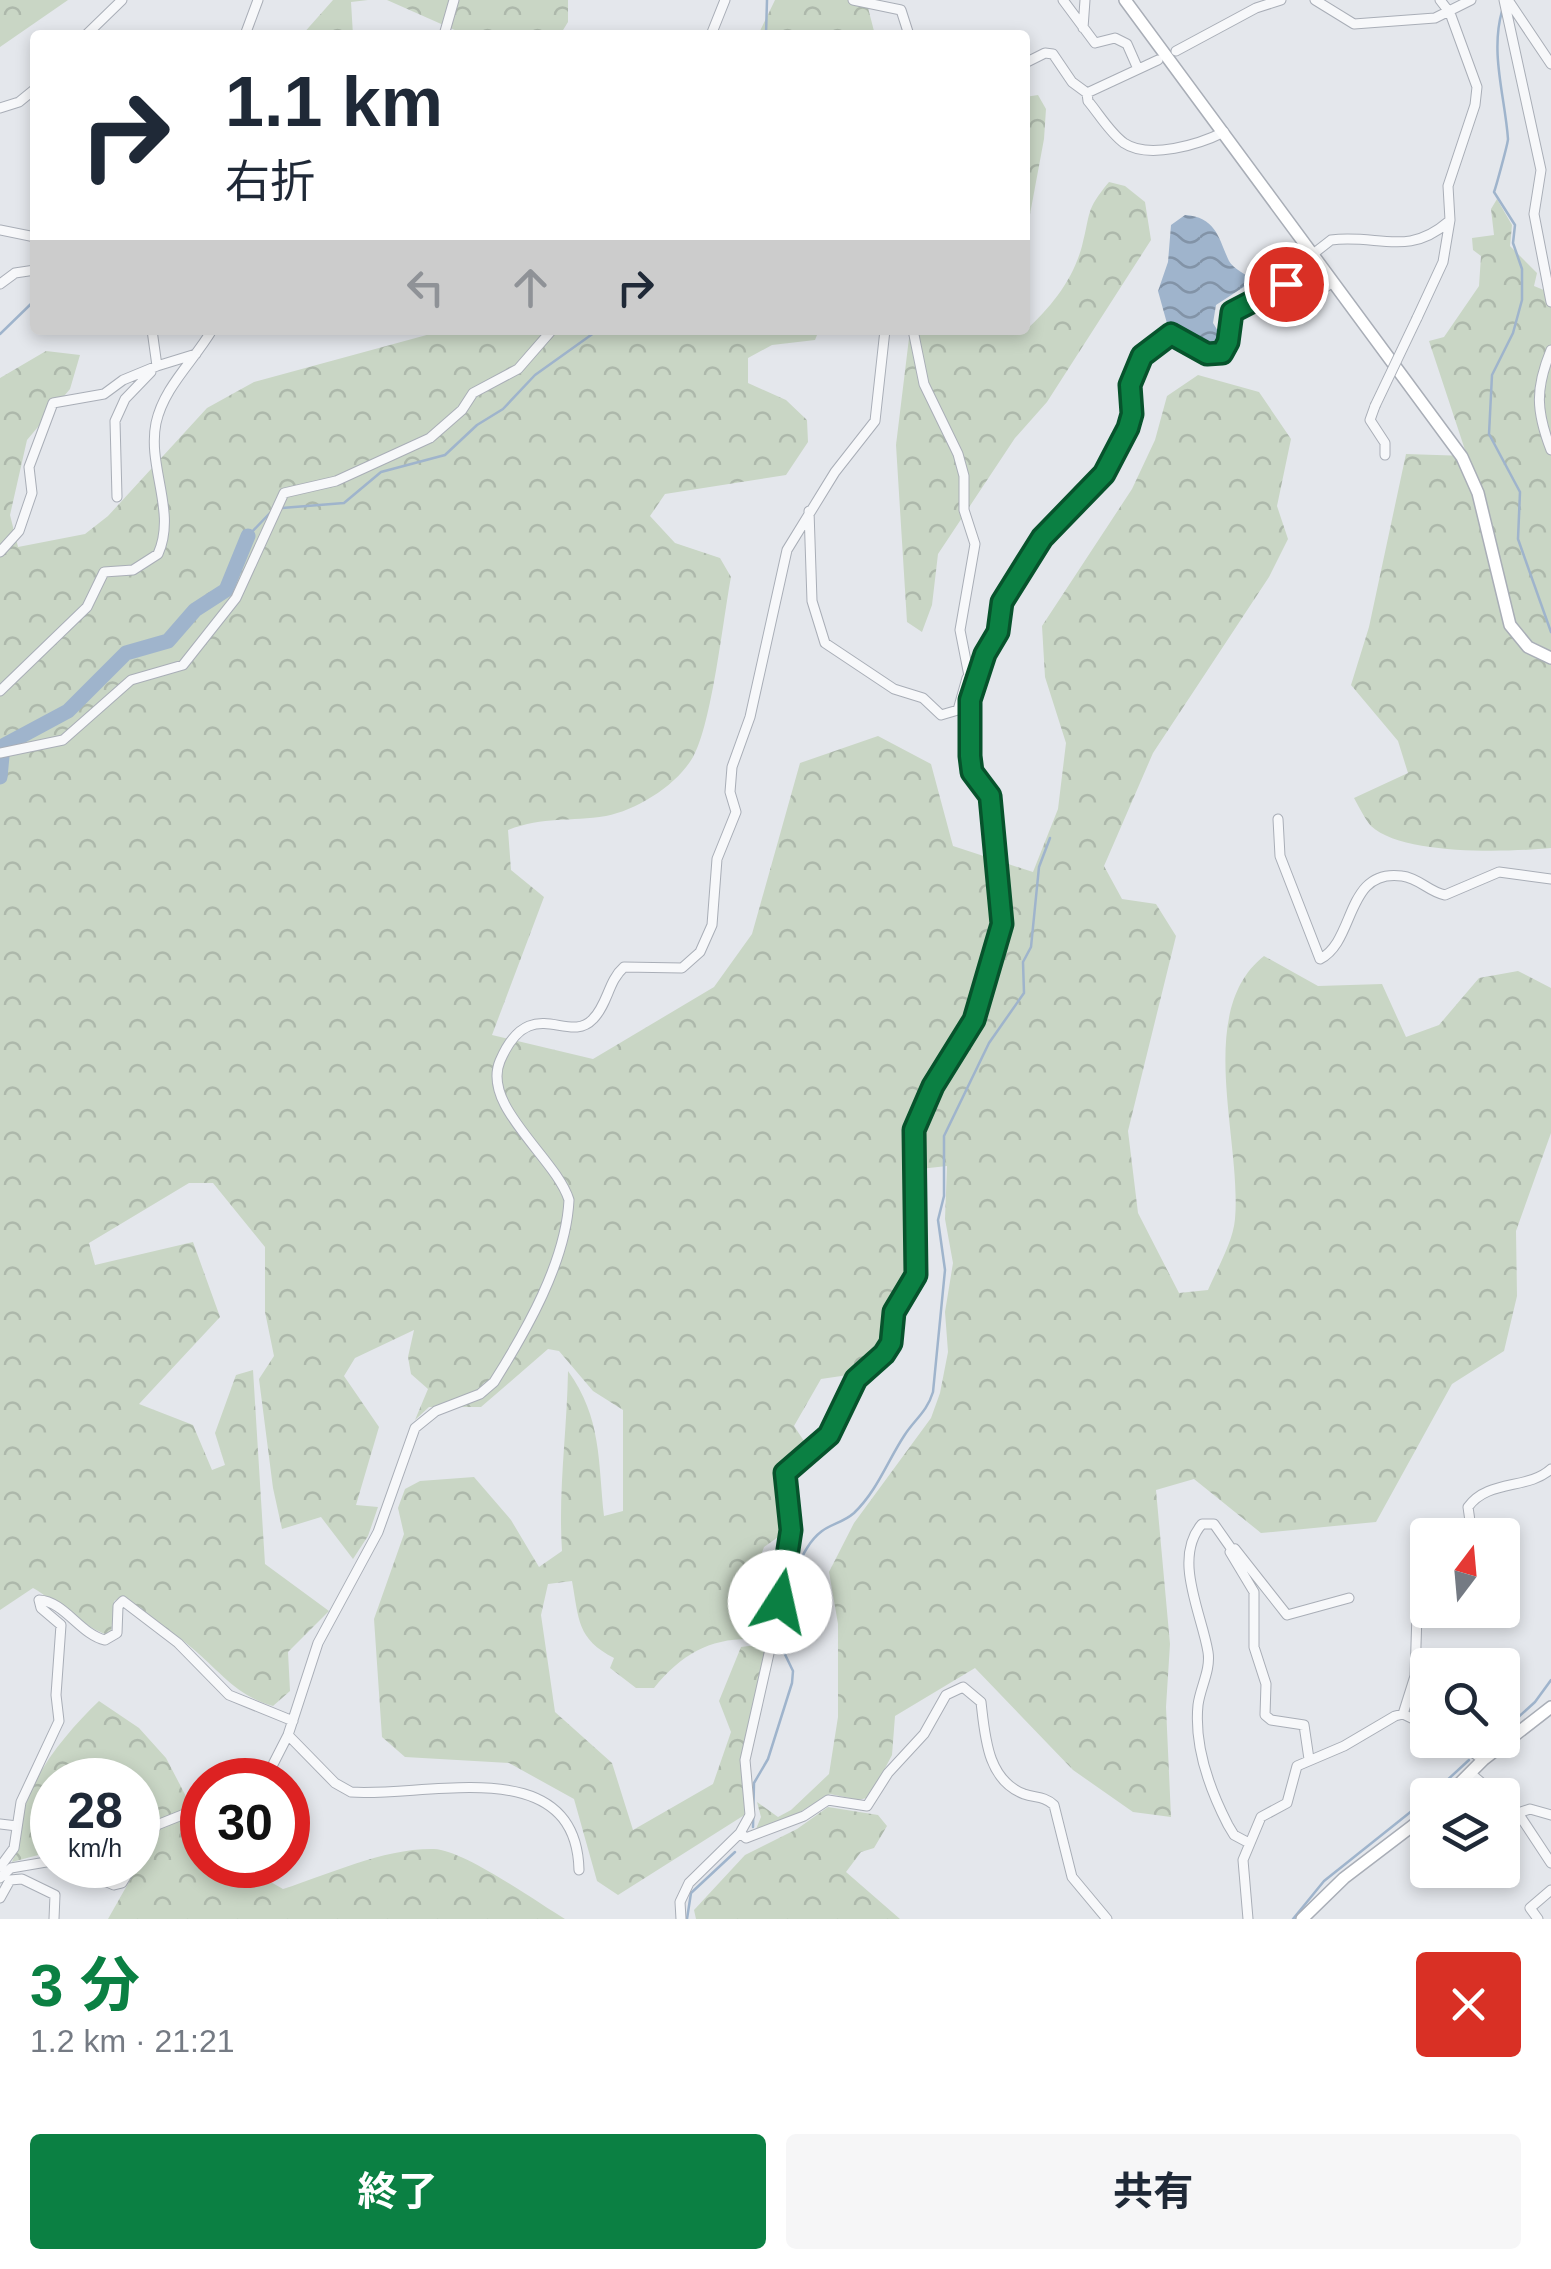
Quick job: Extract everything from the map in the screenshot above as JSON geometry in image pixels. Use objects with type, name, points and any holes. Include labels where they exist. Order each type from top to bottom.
[{"type":"street","points":[[91,30],[122,0]]},
{"type":"street","points":[[247,30],[258,0]]},
{"type":"street","points":[[445,30],[454,0]]},
{"type":"street","points":[[713,30],[725,0]]},
{"type":"street","points":[[853,0],[901,10],[907,30]]},
{"type":"street","points":[[1063,0],[1095,43],[1115,38],[1127,44],[1138,70]]},
{"type":"street","points":[[1083,28],[1085,0]]},
{"type":"street","points":[[1124,0],[1462,457],[1478,493],[1510,625],[1528,647],[1551,658]]},
{"type":"street","points":[[1176,51],[1256,8],[1280,0]]},
{"type":"street","points":[[1315,0],[1354,24],[1450,14],[1471,0]]},
{"type":"street","points":[[1385,455],[1386,443],[1370,420],[1442,262],[1450,220],[1448,186],[1476,106],[1477,87],[1450,14],[1440,0]]},
{"type":"street","points":[[1506,0],[1551,64]]},
{"type":"street","points":[[1506,0],[1541,170],[1534,214],[1551,302]]},
{"type":"street","points":[[1030,60],[1045,53],[1053,54],[1120,140],[1136,149],[1206,140],[1224,132]]},
{"type":"street","points":[[1087,93],[1158,60]]},
{"type":"street","points":[[0,108],[19,102],[30,93]]},
{"type":"street","points":[[1313,254],[1331,240],[1403,244],[1428,239],[1450,220]]},
{"type":"street","points":[[0,230],[30,236]]},
{"type":"street","points":[[0,284],[15,273],[30,271]]},
{"type":"street","points":[[970,700],[985,654],[998,632],[1002,602],[1042,538],[1104,474],[1128,428],[1132,414],[1130,385],[1150,347],[1171,334],[1214,356],[1226,349],[1229,318],[1240,306],[1286,284],[1294,282],[1321,290],[1333,282]]},
{"type":"street","points":[[117,497],[115,420],[126,399],[154,369],[152,335]]},
{"type":"street","points":[[0,692],[87,608],[104,572],[134,570],[158,554],[165,518],[154,459],[162,398],[209,335]]},
{"type":"street","points":[[3,752],[63,740],[131,680],[183,665],[236,598],[284,493],[336,481],[430,438],[462,410],[473,392],[518,369],[548,335]]},
{"type":"street","points":[[276,1758],[288,1735],[318,1643],[378,1532],[408,1441],[424,1418],[480,1394],[494,1382],[548,1279],[560,1243],[569,1200],[499,1097],[496,1071],[504,1054],[530,1024],[577,1028],[591,1022],[624,966],[682,968],[704,946],[712,925],[717,859],[736,812],[730,792],[732,767],[750,716],[787,550],[809,510],[875,421],[884,335]]},
{"type":"street","points":[[680,1919],[680,1902],[688,1883],[740,1833],[750,1815],[745,1760],[788,1562],[791,1530],[785,1473],[829,1435],[856,1379],[891,1343],[894,1312],[919,1266],[914,1130],[933,1086],[974,1020],[1002,924],[990,796],[972,772],[969,676],[959,617],[975,544],[964,510],[964,476],[924,384],[914,335]]},
{"type":"street","points":[[1551,350],[1536,402],[1537,417],[1551,450]]},
{"type":"street","points":[[0,552],[20,531],[32,493],[28,467],[53,403],[104,394],[123,380],[198,354]]},
{"type":"street","points":[[809,510],[812,601],[825,643],[894,689],[923,698],[942,715],[958,710],[969,676]]},
{"type":"street","points":[[1278,819],[1280,856],[1320,958],[1335,947],[1353,902],[1378,879],[1406,876],[1445,896],[1499,872],[1551,879]]},
{"type":"street","points":[[1470,1518],[1468,1507],[1473,1500],[1490,1490],[1542,1477],[1551,1469]]},
{"type":"street","points":[[1249,1843],[1234,1835],[1228,1825],[1202,1758],[1197,1710],[1209,1661],[1189,1571],[1194,1540],[1202,1524],[1214,1524],[1287,1615],[1349,1598]]},
{"type":"street","points":[[1233,1550],[1256,1602],[1254,1647],[1266,1684],[1265,1714],[1271,1720],[1304,1725],[1309,1759]]},
{"type":"street","points":[[0,1867],[14,1848],[21,1802],[59,1721],[56,1696],[61,1626],[39,1600],[47,1600],[78,1620],[91,1636],[105,1640],[118,1634],[118,1606],[123,1601],[178,1644],[229,1695],[292,1721]]},
{"type":"street","points":[[1248,1919],[1242,1869],[1261,1818],[1287,1803],[1292,1774],[1309,1759],[1403,1714],[1415,1676],[1417,1628]]},
{"type":"street","points":[[740,1833],[746,1838],[804,1816],[828,1800],[867,1806],[888,1773],[924,1734],[946,1695],[962,1687],[981,1702],[993,1767],[1019,1792],[1046,1798],[1054,1804],[1072,1877],[1106,1919]]},
{"type":"street","points":[[1465,1778],[1551,1707]]},
{"type":"street","points":[[1403,1714],[1410,1717]]},
{"type":"street","points":[[288,1735],[335,1783],[351,1792],[466,1787],[529,1793],[551,1804],[574,1840],[579,1870]]},
{"type":"street","points":[[1470,1773],[1476,1778]]},
{"type":"street","points":[[1520,1812],[1530,1810],[1551,1815]]},
{"type":"street","points":[[1520,1816],[1551,1863]]},
{"type":"street","points":[[0,1824],[17,1826]]},
{"type":"street","points":[[1302,1919],[1344,1878],[1410,1828]]},
{"type":"street","points":[[0,1878],[11,1868],[30,1865]]},
{"type":"street","points":[[0,1898],[10,1880],[22,1879],[54,1895],[54,1919]]},
{"type":"street","points":[[1538,1919],[1530,1908],[1551,1890]]},
{"type":"green space","points":[[0,0],[68,0],[0,47]]},
{"type":"green space","points":[[333,0],[368,0],[351,2],[353,30],[306,30]]},
{"type":"green space","points":[[387,0],[568,0],[568,22],[563,30],[455,30]]},
{"type":"green space","points":[[775,0],[866,0],[874,30],[760,30]]},
{"type":"green space","points":[[1038,95],[1046,109],[1030,214],[1030,96]]},
{"type":"green space","points":[[1109,182],[1125,186],[1145,202],[1151,240],[1047,402],[1015,438],[938,554],[932,605],[922,632],[907,622],[896,445],[909,335],[1030,335],[1030,326],[1067,281],[1078,258],[1092,206]]},
{"type":"green space","points":[[1497,199],[1512,225],[1510,246],[1537,273],[1534,286],[1551,293],[1551,848],[1458,850],[1407,843],[1386,836],[1367,820],[1354,798],[1408,773],[1398,741],[1351,685],[1369,627],[1406,454],[1467,456],[1429,341],[1444,337],[1479,286],[1481,256],[1473,250],[1472,238],[1494,235],[1491,209]]},
{"type":"green space","points":[[427,335],[817,335],[815,340],[772,345],[748,358],[748,383],[786,400],[807,420],[808,442],[786,475],[665,494],[650,516],[675,543],[720,558],[731,577],[706,721],[693,757],[667,786],[630,808],[606,816],[545,821],[508,830],[511,870],[544,897],[492,1035],[593,1059],[714,987],[752,934],[800,763],[878,736],[931,764],[953,846],[1033,872],[1058,809],[1066,743],[1045,677],[1042,626],[1132,489],[1155,440],[1167,396],[1198,375],[1259,392],[1291,439],[1277,506],[1288,539],[1269,577],[1153,753],[1104,866],[1122,899],[1156,904],[1176,936],[1128,1131],[1138,1213],[1179,1293],[1208,1290],[1228,1246],[1235,1219],[1226,1078],[1231,1009],[1243,980],[1264,956],[1318,986],[1382,984],[1406,1037],[1439,1025],[1479,978],[1518,971],[1551,988],[1551,1133],[1516,1231],[1517,1296],[1504,1351],[1452,1384],[1376,1522],[1261,1533],[1194,1479],[1156,1490],[1170,1644],[1166,1707],[1171,1817],[1133,1812],[1073,1770],[975,1668],[895,1716],[892,1755],[870,1797],[859,1800],[830,1794],[795,1815],[756,1829],[761,1817],[757,1802],[778,1817],[791,1810],[829,1774],[838,1717],[838,1624],[829,1572],[854,1523],[931,1418],[940,1393],[948,1352],[945,1312],[953,1263],[945,1219],[947,1166],[911,1170],[908,1266],[887,1306],[884,1343],[855,1374],[821,1379],[794,1426],[806,1444],[786,1464],[782,1474],[779,1494],[784,1533],[764,1547],[752,1580],[773,1602],[767,1640],[733,1640],[704,1648],[678,1663],[654,1688],[636,1688],[610,1668],[614,1658],[586,1636],[572,1581],[548,1584],[541,1615],[555,1712],[612,1763],[633,1830],[713,1784],[731,1732],[719,1701],[741,1647],[757,1645],[766,1651],[741,1758],[746,1814],[618,1895],[597,1881],[574,1799],[509,1763],[405,1757],[382,1737],[374,1619],[404,1534],[398,1508],[405,1489],[420,1481],[474,1477],[511,1520],[539,1567],[562,1551],[568,1371],[593,1423],[604,1516],[623,1511],[623,1410],[593,1391],[559,1351],[548,1349],[481,1407],[429,1407],[415,1420],[428,1389],[411,1374],[408,1357],[414,1330],[355,1358],[344,1376],[379,1427],[356,1505],[378,1507],[368,1536],[353,1559],[321,1517],[282,1529],[259,1379],[274,1356],[265,1312],[265,1247],[213,1183],[189,1183],[89,1243],[95,1265],[193,1242],[220,1317],[139,1404],[193,1425],[212,1470],[225,1465],[215,1433],[236,1375],[253,1370],[265,1564],[329,1611],[288,1652],[290,1691],[273,1706],[248,1696],[184,1641],[122,1597],[114,1601],[111,1635],[84,1623],[33,1588],[0,1610],[0,378],[46,351],[80,355],[70,389],[27,440],[10,515],[18,547],[85,534],[108,516],[207,408],[254,382]]},
{"type":"green space","points":[[99,1701],[139,1728],[166,1758],[180,1785],[180,1888],[310,1888],[310,1880],[357,1863],[434,1849],[481,1867],[565,1919],[108,1919],[126,1888],[160,1888],[160,1758],[50,1758]]},
{"type":"green space","points":[[30,1792],[30,1857],[12,1862],[17,1848]]},
{"type":"green space","points":[[828,1807],[878,1815],[887,1826],[874,1848],[861,1852],[846,1872],[900,1919],[696,1919],[694,1910],[745,1855],[797,1829]]},
{"type":"water","points":[[1185,215],[1210,225],[1231,264],[1253,281],[1216,305],[1213,323],[1224,341],[1215,350],[1176,329],[1156,337],[1168,327],[1158,291],[1168,262],[1171,225]]},
{"type":"waterway","points":[[766,30],[767,0]]},
{"type":"waterway","points":[[1502,11],[1497,43],[1508,139],[1494,192],[1515,225],[1513,243],[1522,269],[1522,300],[1513,333],[1492,375],[1489,434],[1520,492],[1518,539],[1551,632]]},
{"type":"waterway","points":[[0,334],[30,305]]},
{"type":"waterway","points":[[282,508],[344,503],[381,472],[445,455],[477,425],[503,409],[535,375],[591,335]]},
{"type":"waterway","points":[[248,536],[270,513]]},
{"type":"waterway","points":[[0,777],[3,746],[68,711],[126,653],[168,641],[195,610],[226,590],[248,536]]},
{"type":"waterway","points":[[753,1827],[754,1783],[768,1759],[792,1683],[793,1671],[779,1642],[790,1617],[801,1558],[819,1534],[862,1504],[933,1392],[945,1270],[938,1220],[944,1196],[944,1136],[989,1043],[1024,993],[1023,962],[1031,947],[1039,867],[1050,838]]},
{"type":"waterway","points":[[1520,1716],[1551,1680]]},
{"type":"waterway","points":[[1449,1778],[1469,1760]]},
{"type":"waterway","points":[[1293,1919],[1324,1881],[1410,1812]]},
{"type":"waterway","points":[[687,1919],[691,1893],[735,1852]]},
{"type":"route","points":[[780,1602],[791,1530],[785,1473],[795,1460],[829,1435],[856,1379],[891,1343],[894,1312],[919,1266],[914,1243],[914,1130],[933,1086],[974,1020],[998,944],[1002,924],[1000,870],[990,796],[972,772],[970,700],[985,654],[998,632],[1002,602],[1042,538],[1070,514],[1104,474],[1128,428],[1132,414],[1130,385],[1150,347],[1171,334],[1207,354],[1222,353],[1228,342],[1232,312],[1286,284]]}]
